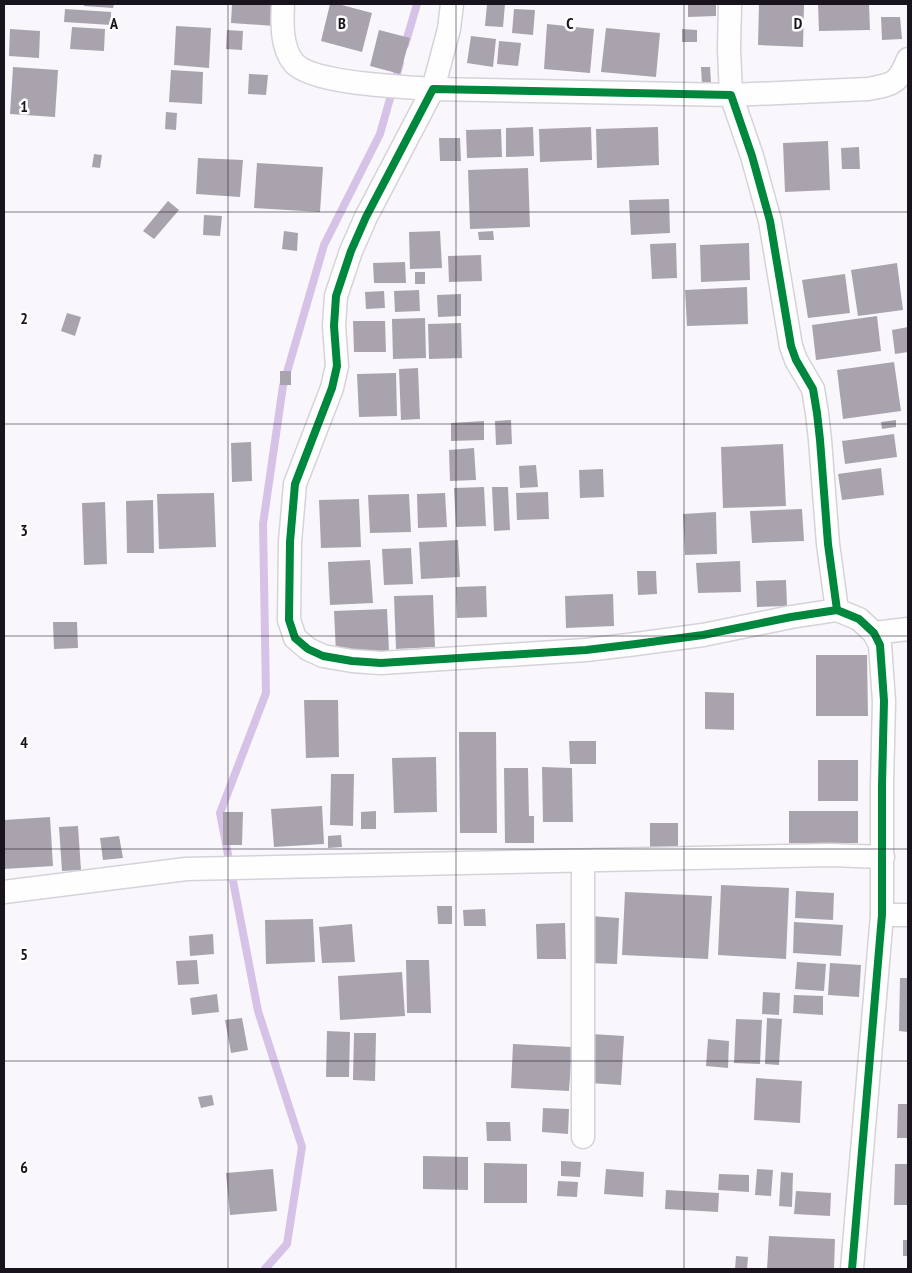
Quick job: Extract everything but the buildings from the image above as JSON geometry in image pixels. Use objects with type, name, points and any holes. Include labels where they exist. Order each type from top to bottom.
[{"type":"street","points":[[283,4],[283,34],[295,64],[307,72],[335,79],[380,86],[433,89],[731,95],[868,89],[885,85],[900,77],[908,59]]},
{"type":"street","points":[[452,4],[449,29],[433,89],[366,216],[351,251],[336,296],[334,326],[336,366],[332,388],[295,484],[290,542],[289,620],[295,638],[308,649],[323,656],[352,661],[391,662],[586,650],[703,635],[836,610],[860,619],[874,633],[880,645],[884,700],[882,915],[852,1269]]},
{"type":"street","points":[[730,4],[731,95],[752,156],[770,221],[791,346],[796,360],[813,389],[820,440],[828,544],[836,610]]},
{"type":"street","points":[[874,633],[908,629]]},
{"type":"street","points":[[4,892],[186,869],[830,855],[883,857]]},
{"type":"street","points":[[583,860],[583,1137]]},
{"type":"street","points":[[882,915],[908,915]]},
{"type":"waterway","points":[[405,45],[417,4]]},
{"type":"waterway","points":[[265,1269],[287,1244],[302,1147],[258,1011],[220,813],[266,693],[263,524],[283,386],[324,245],[380,134],[400,63]]},
{"type":"cycle path","points":[[837,610],[828,544],[820,440],[813,389],[796,360],[791,346],[770,221],[752,156],[731,95],[433,89],[366,217],[351,251],[336,296],[334,326],[337,366],[332,388],[295,484],[290,542],[289,620],[295,638],[308,649],[323,656],[381,663],[586,650],[703,635],[791,617],[837,610],[859,619],[874,633],[880,645],[884,701],[882,915],[852,1269]]}]
